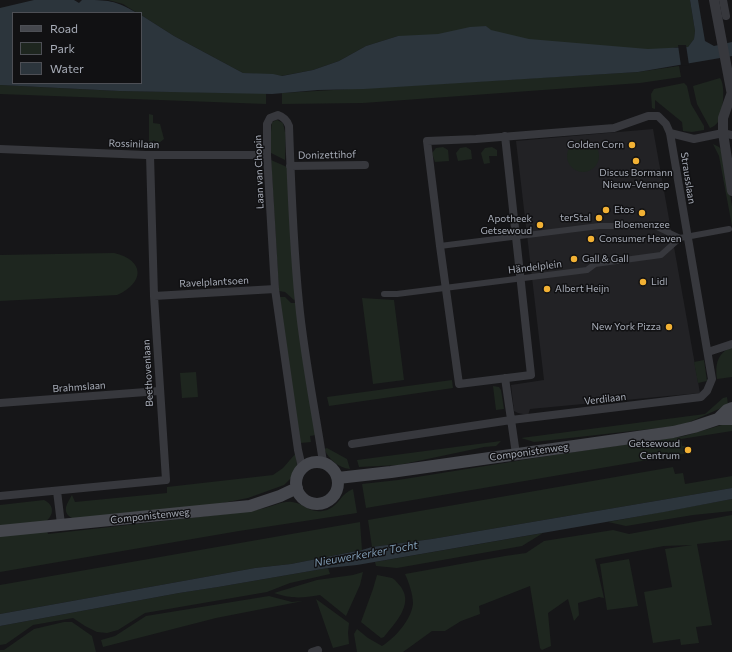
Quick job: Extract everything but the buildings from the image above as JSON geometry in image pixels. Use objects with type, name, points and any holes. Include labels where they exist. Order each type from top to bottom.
[{"type":"main road","name":"Componistenweg","points":[[718,419],[727,410],[732,408]]},
{"type":"main road","name":"Componistenweg","points":[[338,478],[391,472],[673,432],[718,419],[732,418]]},
{"type":"main road","points":[[323,462],[332,468],[338,478],[339,484],[337,491],[334,497],[322,504],[309,503],[299,494],[296,482],[298,475],[301,469],[306,465],[323,462]]},
{"type":"main road","name":"Componistenweg","points":[[0,531],[250,506],[280,496],[297,488]]},
{"type":"street","points":[[714,0],[732,95],[723,118],[727,134],[732,191]]},
{"type":"street","points":[[723,0],[726,16]]},
{"type":"street","name":"Laan van Chopin","points":[[306,465],[301,463],[298,450],[275,289],[267,155],[267,124],[270,118],[278,115],[288,122],[299,302],[303,338],[323,462]]},
{"type":"street","name":"Strausslaan","points":[[505,136],[531,375],[460,384],[440,246],[427,141],[476,139],[505,136],[614,128],[648,116],[658,116],[666,124],[670,133],[684,237],[708,352],[712,379],[708,391],[702,397]]},
{"type":"street","points":[[670,133],[694,140],[727,134]]},
{"type":"street","name":"Rossinilaan","points":[[0,149],[150,155],[267,155]]},
{"type":"street","name":"Beethovenlaan","points":[[0,496],[166,480],[154,296],[150,155]]},
{"type":"street","name":"Donizettihof","points":[[290,166],[365,165]]},
{"type":"street","points":[[440,246],[599,226],[656,226],[684,237],[729,229]]},
{"type":"street","name":"Händelplein","points":[[384,294],[397,294],[587,270],[595,264],[661,255],[684,237]]},
{"type":"street","name":"Ravelplantsoen","points":[[154,296],[275,289]]},
{"type":"street","points":[[708,352],[732,344]]},
{"type":"street","points":[[505,378],[516,454]]},
{"type":"street","name":"Brahmslaan","points":[[0,403],[159,391]]},
{"type":"street","name":"Verdilaan","points":[[352,444],[511,420],[702,397]]},
{"type":"street","points":[[57,491],[61,524]]},
{"type":"shaded area","points":[[653,129],[700,393],[530,409],[528,415],[518,413],[514,411],[511,385],[544,380],[516,141]]},
{"type":"green space","points":[[108,0],[690,0],[695,31],[694,39],[688,47],[677,47],[649,54],[495,37],[488,33],[488,28],[486,26],[440,38],[398,36],[366,46],[339,61],[313,70],[281,76],[243,73],[174,36],[142,16],[142,12],[135,12],[123,4]]},
{"type":"green space","points":[[679,66],[681,77],[640,83],[363,103],[282,104],[282,93],[638,72]]},
{"type":"green space","points":[[720,78],[723,87],[723,100],[720,118],[714,126],[710,128],[697,104],[693,86]]},
{"type":"green space","points":[[684,83],[687,86],[691,104],[704,126],[704,130],[692,132],[683,131],[682,122],[655,100],[655,109],[652,108],[651,94],[654,89]]},
{"type":"green space","points":[[0,85],[119,91],[266,93],[266,104],[0,94]]},
{"type":"green space","points":[[149,114],[153,115],[153,123],[160,124],[164,139],[159,143],[153,140],[152,144],[149,143]]},
{"type":"green space","points":[[277,120],[283,123],[286,132],[285,160],[271,153],[270,132],[272,122]]},
{"type":"green space","points":[[580,140],[586,140],[595,144],[599,156],[595,168],[586,172],[580,172],[571,168],[567,159],[567,153],[571,144]]},
{"type":"green space","points":[[713,144],[719,147],[723,152],[732,206],[732,226],[719,156]]},
{"type":"green space","points":[[443,147],[448,150],[449,161],[435,162],[432,153],[436,148]]},
{"type":"green space","points":[[466,147],[471,150],[472,159],[458,161],[456,153],[460,148]]},
{"type":"green space","points":[[492,147],[497,150],[497,156],[489,156],[490,163],[484,164],[481,153],[485,148]]},
{"type":"green space","points":[[271,160],[287,167],[296,299],[294,300],[285,292],[279,291]]},
{"type":"green space","points":[[114,253],[124,256],[131,261],[136,266],[138,272],[137,278],[133,284],[117,295],[0,301],[0,255]]},
{"type":"green space","points":[[279,297],[285,297],[291,303],[297,303],[316,435],[310,436],[311,442],[300,443]]},
{"type":"green space","points":[[362,298],[394,300],[404,380],[373,384]]},
{"type":"green space","points":[[732,347],[732,377],[717,379],[716,369],[718,360],[723,353]]},
{"type":"green space","points":[[704,360],[707,381],[698,383],[694,362]]},
{"type":"green space","points":[[196,372],[198,397],[182,398],[180,373]]},
{"type":"green space","points":[[452,380],[453,388],[329,406],[327,397]]},
{"type":"green space","points":[[493,386],[499,387],[501,390],[504,409],[496,410]]},
{"type":"green space","points":[[727,397],[728,405],[685,424],[534,442],[521,438],[705,414],[723,398]]},
{"type":"green space","points":[[732,422],[732,431],[681,439],[682,446],[685,446],[685,452],[689,453],[366,508],[362,484],[398,480],[684,436]]},
{"type":"green space","points":[[501,441],[496,446],[484,447],[399,465],[359,467],[357,460]]},
{"type":"green space","points":[[327,448],[347,459],[350,469],[342,467],[334,462],[324,449]]},
{"type":"green space","points":[[296,453],[297,465],[291,478],[284,485],[248,498],[202,507],[74,519],[67,514],[66,511],[72,495],[75,502],[167,493],[167,487],[273,475],[283,468]]},
{"type":"green space","points":[[673,467],[675,474],[683,473],[685,484],[732,476],[732,488],[432,539],[372,547],[368,520]]},
{"type":"green space","points":[[353,489],[357,513],[239,531],[0,572],[0,505],[44,500],[48,502],[52,508],[52,514],[45,522],[48,534],[243,512],[288,502],[296,503],[311,510],[321,511],[327,510],[334,506],[346,493]]},
{"type":"green space","points":[[732,499],[732,511],[693,515],[626,526],[608,522]]},
{"type":"green space","points":[[732,515],[732,540],[697,544],[712,625],[696,627],[699,643],[681,645],[680,639],[653,643],[644,592],[672,587],[665,549],[692,545],[664,546],[595,559],[604,598],[599,597],[578,603],[579,615],[574,621],[568,599],[548,613],[551,646],[542,650],[540,648],[530,586],[479,606],[480,614],[461,621],[445,631],[432,631],[403,652],[357,652],[354,634],[357,629],[368,638],[382,646],[402,628],[406,622],[412,610],[413,604],[405,574],[526,553],[544,541],[613,530],[629,534]]},
{"type":"green space","points":[[360,522],[362,550],[291,564],[255,568],[0,614],[0,585]]},
{"type":"green space","points":[[543,533],[522,546],[397,568],[376,566],[375,562]]},
{"type":"green space","points":[[629,559],[638,606],[607,610],[600,564]]},
{"type":"green space","points":[[328,568],[330,574],[290,583],[267,592],[145,613],[118,630],[107,633],[97,632],[73,618],[33,625],[6,644],[0,645],[0,626],[179,593]]},
{"type":"green space","points":[[363,572],[360,585],[346,616],[320,595],[297,597],[274,593],[317,580],[353,575]]},
{"type":"green space","points":[[377,575],[395,580],[401,587],[405,601],[401,614],[384,637],[381,638],[361,622]]},
{"type":"green space","points":[[269,596],[292,602],[303,601],[216,618],[103,647],[101,640],[115,636],[146,616]]},
{"type":"green space","points":[[316,599],[349,623],[349,644],[333,648]]},
{"type":"green space","points":[[64,622],[72,622],[92,636],[96,652],[0,652],[0,650],[4,650],[34,629]]},
{"type":"water","points":[[34,0],[74,0],[79,3],[82,0],[117,3],[135,12],[12,12],[12,84],[142,84],[142,16],[174,36],[243,73],[273,74],[282,76],[313,70],[339,61],[366,46],[398,36],[438,34],[470,27],[486,26],[491,30],[529,39],[648,49],[688,47],[694,39],[695,31],[690,0],[698,0],[705,41],[714,46],[732,42],[732,56],[638,72],[364,89],[318,90],[272,94],[119,91],[0,85],[0,8]]},
{"type":"water","name":"Nieuwerkerker Tocht","points":[[732,488],[732,499],[664,512],[357,565],[328,568],[179,593],[0,626],[0,614],[255,568],[291,564],[372,547],[432,539]]},
{"type":"pier","points":[[678,45],[686,45],[689,65],[681,66]]},
{"type":"place","name":"Golden Corn","points":[[632,145]]},
{"type":"place","name":"Discus Bormann Nieuw-Vennep","points":[[636,161]]},
{"type":"place","name":"Etos","points":[[606,210]]},
{"type":"place","name":"Bloemenzee","points":[[642,213]]},
{"type":"place","name":"terStal","points":[[599,218]]},
{"type":"place","name":"Apotheek Getsewoud","points":[[540,225]]},
{"type":"place","name":"Consumer Heaven","points":[[591,239]]},
{"type":"place","name":"Gall & Gall","points":[[574,259]]},
{"type":"place","name":"Lidl","points":[[643,282]]},
{"type":"place","name":"Albert Heijn","points":[[547,289]]},
{"type":"place","name":"New York Pizza","points":[[669,327]]},
{"type":"place","name":"Getsewoud Centrum","points":[[688,450]]}]
